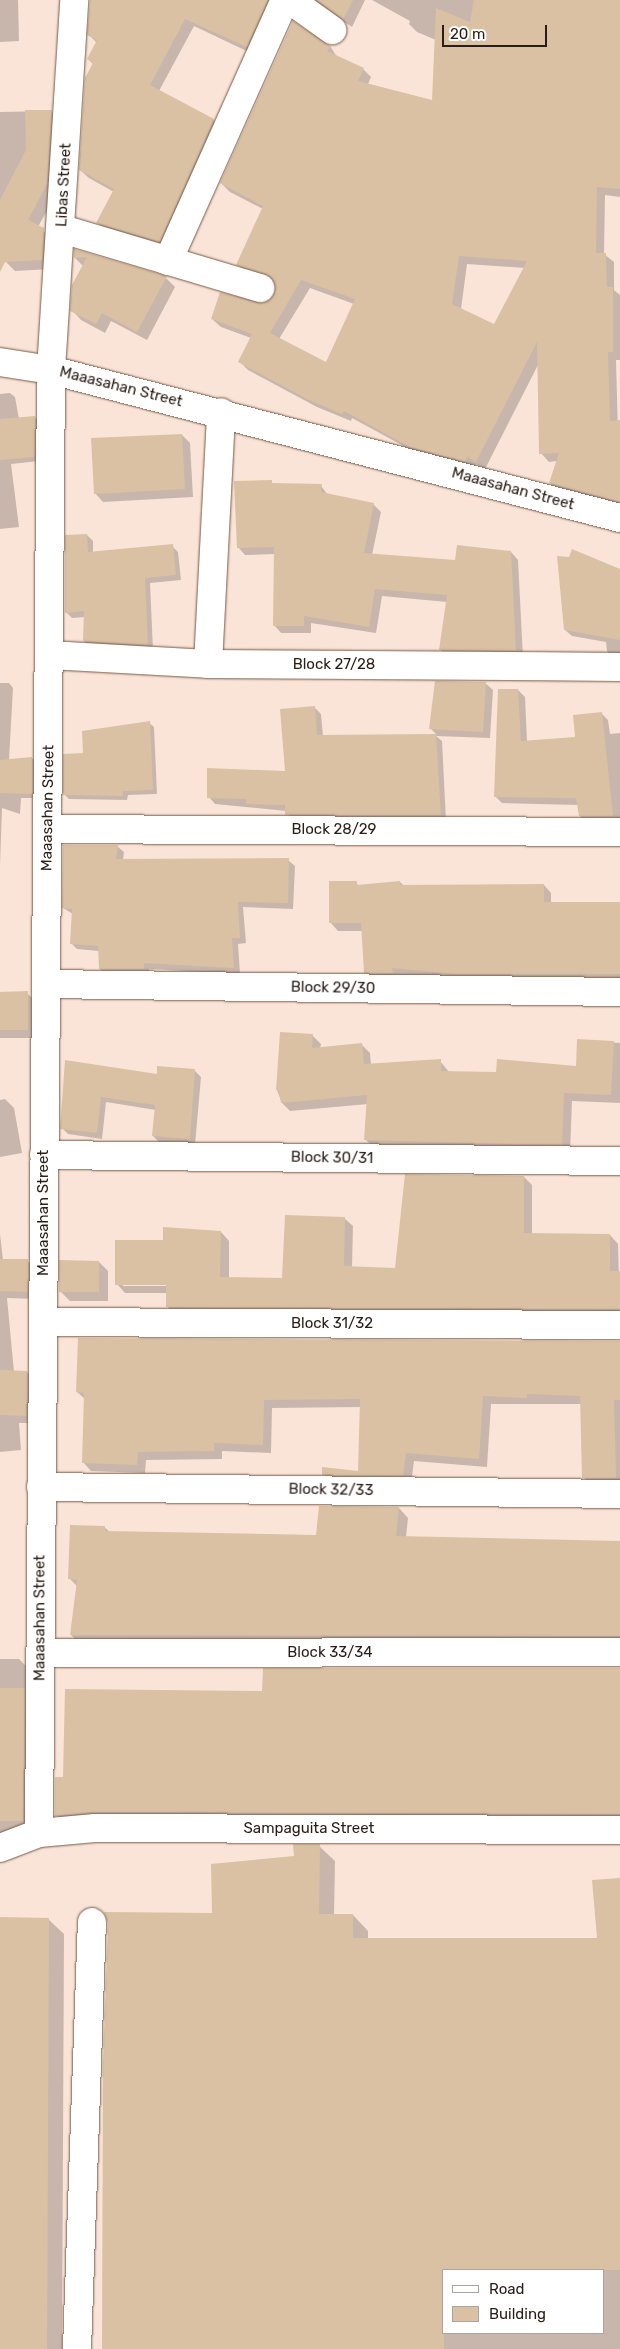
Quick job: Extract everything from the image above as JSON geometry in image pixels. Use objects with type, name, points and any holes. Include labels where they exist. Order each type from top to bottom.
[{"type":"street","name":"Libas Street","points":[[51,370],[62,229],[74,0]]},
{"type":"street","points":[[168,261],[285,0]]},
{"type":"street","points":[[290,0],[332,30]]},
{"type":"street","points":[[62,229],[260,288]]},
{"type":"street","points":[[0,362],[51,370]]},
{"type":"street","name":"Maaasahan Street","points":[[39,1833],[51,370],[221,412],[620,518]]},
{"type":"street","points":[[208,664],[221,412]]},
{"type":"street","name":"Block 27/28","points":[[49,655],[208,664],[620,667]]},
{"type":"street","name":"Block 28/29","points":[[47,829],[620,832]]},
{"type":"street","name":"Block 29/30","points":[[46,984],[620,992]]},
{"type":"street","name":"Block 30/31","points":[[44,1155],[620,1161]]},
{"type":"street","name":"Block 31/32","points":[[43,1322],[620,1325]]},
{"type":"street","name":"Block 32/33","points":[[41,1487],[620,1494]]},
{"type":"street","name":"Block 33/34","points":[[40,1653],[620,1652]]},
{"type":"street","name":"Sampaguita Street","points":[[0,1848],[39,1833],[95,1828],[620,1830]]},
{"type":"street","points":[[77,2349],[92,1922]]},
{"type":"building","points":[[90,0],[268,0],[247,47],[185,19],[150,85],[214,119],[160,242],[96,223],[114,189],[79,170],[85,78],[93,63],[87,59],[97,40],[87,35]]},
{"type":"building","points":[[317,0],[353,0],[343,20]]},
{"type":"building","points":[[474,0],[620,0],[620,189],[597,187],[596,253],[606,253],[607,287],[613,287],[613,352],[608,352],[610,421],[620,420],[620,502],[549,483],[559,453],[539,454],[537,342],[476,462],[467,457],[465,462],[410,447],[344,411],[342,414],[307,399],[238,362],[252,334],[211,319],[220,292],[263,303],[275,292],[271,277],[236,265],[263,206],[220,183],[293,21],[331,46],[327,51],[364,68],[358,81],[432,100],[436,8],[470,22]],"holes":[[[459,256],[527,261],[494,324],[452,304]],[[301,280],[355,299],[326,362],[270,333]]]},
{"type":"building","points":[[25,110],[52,110],[47,184],[28,220],[44,228],[42,260],[5,262],[0,272],[0,200],[26,150]]},
{"type":"building","points":[[74,249],[167,276],[137,332],[102,313],[96,324],[70,311],[72,285],[87,257],[74,258]]},
{"type":"building","points":[[35,416],[35,457],[0,460],[0,419]]},
{"type":"building","points":[[182,434],[185,489],[94,494],[91,438]]},
{"type":"building","points":[[272,480],[272,483],[322,484],[321,492],[374,503],[364,553],[455,560],[457,545],[511,551],[516,651],[439,650],[447,595],[375,589],[369,627],[304,616],[304,626],[273,626],[274,547],[237,548],[234,481]]},
{"type":"building","points":[[87,534],[88,552],[173,544],[176,575],[145,578],[148,645],[83,641],[84,611],[65,613],[65,535]]},
{"type":"building","points":[[572,549],[620,569],[620,640],[564,630],[557,556],[569,557]]},
{"type":"building","points":[[435,681],[486,682],[483,732],[429,729]]},
{"type":"building","points":[[498,689],[518,689],[521,741],[575,737],[573,715],[602,712],[613,816],[579,816],[576,798],[494,797]]},
{"type":"building","points":[[315,706],[317,735],[436,734],[441,815],[285,815],[285,805],[246,804],[246,799],[207,798],[207,768],[285,771],[280,709]]},
{"type":"building","points":[[150,721],[153,790],[123,791],[123,796],[63,795],[63,754],[83,753],[82,731]]},
{"type":"building","points":[[32,757],[32,794],[0,793],[0,760]]},
{"type":"building","points":[[63,845],[118,845],[116,859],[289,858],[288,903],[238,902],[240,938],[232,938],[234,968],[144,963],[144,969],[99,969],[98,946],[70,944],[72,909],[62,908]]},
{"type":"building","points":[[329,881],[357,881],[357,885],[400,881],[400,885],[544,884],[544,902],[620,902],[620,974],[457,974],[392,968],[393,973],[364,973],[361,923],[329,923]]},
{"type":"building","points":[[28,991],[28,1030],[0,1030],[0,992]]},
{"type":"building","points":[[280,1032],[313,1034],[312,1048],[362,1043],[364,1064],[441,1059],[441,1071],[496,1072],[497,1059],[576,1066],[577,1039],[614,1041],[611,1095],[564,1093],[562,1145],[364,1140],[367,1095],[281,1103],[279,1091],[276,1090]]},
{"type":"building","points":[[65,1060],[157,1074],[157,1066],[195,1069],[190,1139],[152,1136],[155,1105],[101,1097],[97,1133],[60,1129]]},
{"type":"building","points":[[405,1174],[524,1176],[524,1233],[610,1234],[610,1271],[620,1271],[620,1309],[166,1307],[166,1285],[115,1285],[115,1240],[163,1240],[163,1227],[221,1231],[220,1277],[282,1278],[285,1215],[345,1217],[344,1266],[395,1268]]},
{"type":"building","points":[[0,1259],[28,1259],[28,1292],[0,1291]]},
{"type":"building","points":[[59,1260],[99,1261],[99,1292],[59,1292]]},
{"type":"building","points":[[78,1338],[620,1341],[620,1400],[614,1400],[616,1478],[582,1478],[580,1396],[527,1394],[527,1398],[483,1396],[479,1459],[406,1453],[403,1476],[322,1475],[322,1467],[358,1471],[360,1399],[264,1400],[263,1445],[214,1443],[214,1451],[138,1452],[137,1465],[82,1463],[84,1393],[76,1392]]},
{"type":"building","points":[[0,1370],[27,1371],[26,1416],[0,1415]]},
{"type":"building","points":[[319,1506],[399,1507],[396,1536],[620,1541],[620,1636],[70,1635],[77,1580],[68,1579],[70,1525],[105,1526],[105,1531],[316,1535]]},
{"type":"building","points":[[263,1668],[620,1668],[620,1814],[95,1812],[55,1816],[55,1777],[63,1777],[65,1689],[262,1691]]},
{"type":"building","points":[[0,1688],[25,1688],[23,1821],[0,1821]]},
{"type":"building","points":[[293,1844],[320,1844],[319,1914],[353,1914],[353,1938],[597,1938],[592,1880],[620,1878],[620,2270],[442,2269],[442,2334],[444,2334],[444,2349],[102,2349],[103,2062],[108,1923],[104,1912],[212,1913],[211,1864],[294,1856]]},
{"type":"building","points":[[0,1917],[49,1918],[47,2349],[0,2349]]}]
